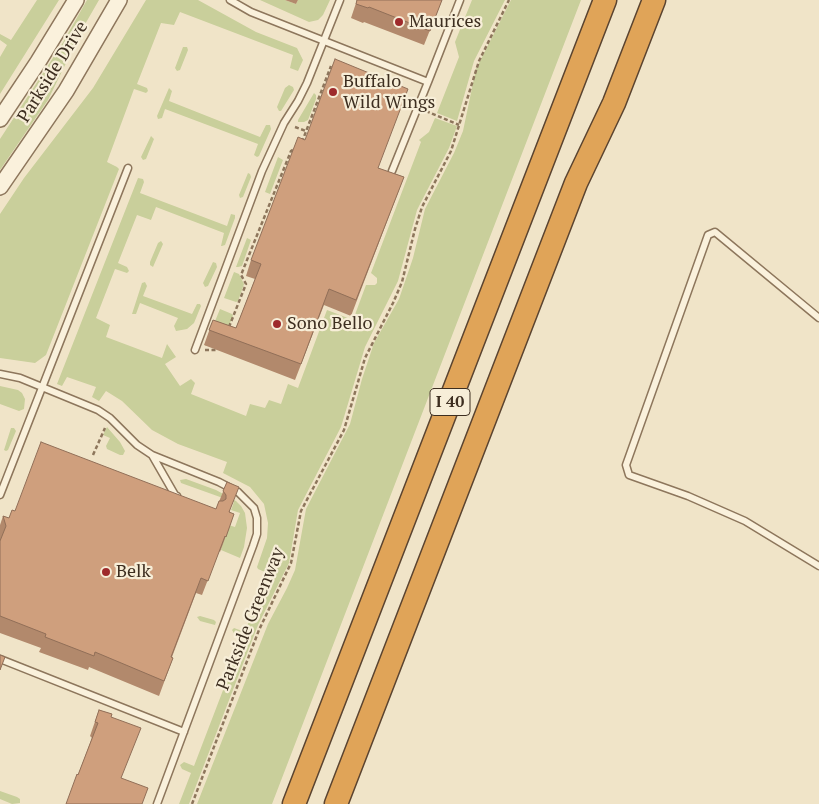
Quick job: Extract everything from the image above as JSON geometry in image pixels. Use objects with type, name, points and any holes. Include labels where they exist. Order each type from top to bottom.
[{"type":"highway","name":"I 40","points":[[294,804],[605,0]]},
{"type":"highway","name":"I 40","points":[[336,804],[576,183],[614,103],[654,0]]},
{"type":"street","name":"Parkside Drive","points":[[0,119],[76,0]]},
{"type":"street","name":"Parkside Drive","points":[[0,187],[66,90],[119,0]]},
{"type":"lane","points":[[230,0],[252,12],[428,82]]},
{"type":"lane","points":[[195,350],[262,170],[284,123],[301,95],[340,0]]},
{"type":"lane","points":[[392,171],[460,0]]},
{"type":"lane","points":[[0,495],[128,168]]},
{"type":"lane","points":[[819,318],[715,232],[708,235],[626,465],[630,475],[688,496],[744,521],[819,566]]},
{"type":"lane","points":[[0,374],[20,378],[98,410],[110,418],[137,445],[152,455],[219,482],[238,492],[254,508],[257,518],[257,534],[157,804]]},
{"type":"lane","points":[[152,455],[175,495],[183,498]]},
{"type":"lane","points":[[0,659],[184,732]]},
{"type":"path","name":"Parkside Greenway","points":[[192,804],[259,630],[291,563],[301,511],[344,430],[365,358],[402,282],[422,207],[451,151],[479,61],[509,0]]},
{"type":"path","points":[[227,334],[246,284],[242,275],[244,265],[291,151],[301,144],[331,66]]},
{"type":"path","points":[[418,108],[459,125]]},
{"type":"path","points":[[195,350],[220,350]]},
{"type":"path","points":[[93,455],[110,418]]},
{"type":"green space","points":[[37,0],[59,0],[0,94],[0,57],[7,45],[0,40],[0,34],[11,40]]},
{"type":"green space","points":[[87,0],[99,0],[84,26],[48,100],[0,170],[0,139],[62,44]]},
{"type":"green space","points":[[146,0],[198,0],[256,32],[297,48],[303,60],[298,71],[290,68],[293,55],[180,12],[174,25],[161,23],[137,84],[147,88],[148,91],[146,93],[134,89],[107,162],[119,169],[46,355],[35,363],[0,358],[0,214],[24,178],[93,88]]},
{"type":"green space","points":[[260,0],[285,0],[296,4],[298,0],[330,0],[323,15],[318,20],[309,22]]},
{"type":"green space","points":[[472,0],[505,0],[474,61],[457,121],[437,113],[459,57],[455,42]]},
{"type":"green space","points":[[511,0],[581,0],[272,804],[197,804],[268,624],[295,570],[306,509],[350,424],[374,343],[399,299],[413,258],[425,209],[454,153],[463,131],[476,69]]},
{"type":"green space","points":[[183,47],[187,47],[188,50],[180,70],[177,71],[175,68]]},
{"type":"green space","points":[[289,85],[294,90],[281,111],[279,111],[277,107],[285,88]]},
{"type":"green space","points":[[169,88],[172,91],[169,101],[260,137],[266,125],[270,125],[271,129],[259,156],[254,155],[258,144],[165,109],[162,118],[158,119],[157,116]]},
{"type":"green space","points":[[314,93],[316,99],[308,120],[298,122],[298,120]]},
{"type":"green space","points":[[435,118],[457,126],[449,148],[417,210],[398,281],[365,347],[341,427],[298,510],[289,563],[258,625],[189,804],[179,804],[191,773],[182,769],[180,765],[184,762],[194,766],[243,638],[235,635],[232,630],[234,628],[245,632],[267,573],[257,567],[267,538],[268,523],[264,504],[250,487],[223,473],[227,462],[178,444],[152,430],[122,401],[106,391],[99,401],[92,397],[96,387],[67,377],[62,386],[57,384],[138,178],[143,179],[144,182],[140,193],[227,226],[231,214],[235,215],[235,218],[225,245],[221,246],[224,233],[156,207],[151,220],[137,215],[118,263],[127,267],[129,271],[127,273],[115,269],[96,318],[110,325],[106,337],[162,358],[167,344],[176,357],[165,364],[180,386],[191,379],[195,383],[191,394],[246,416],[250,404],[265,408],[269,400],[281,404],[288,384],[298,388],[327,310],[353,320],[366,285],[375,285],[377,283],[377,278],[371,273],[421,142],[419,140],[429,132]]},
{"type":"green space","points":[[151,136],[154,139],[146,159],[143,160],[141,157]]},
{"type":"green space","points":[[278,157],[283,160],[270,194],[265,192]]},
{"type":"green space","points":[[248,173],[251,177],[243,197],[240,198],[239,195]]},
{"type":"green space","points":[[247,238],[251,240],[242,266],[236,267]]},
{"type":"green space","points":[[161,241],[163,244],[153,267],[150,265],[150,262],[158,243]]},
{"type":"green space","points":[[213,262],[216,263],[217,267],[208,286],[205,287],[203,283]]},
{"type":"green space","points":[[234,272],[239,274],[244,284],[236,302],[224,298]]},
{"type":"green space","points":[[145,282],[147,286],[143,296],[192,314],[197,304],[200,304],[201,306],[194,323],[187,329],[176,331],[174,326],[178,318],[140,303],[136,314],[132,314],[142,283]]},
{"type":"green space","points":[[220,309],[233,316],[222,343],[205,346]]},
{"type":"green space","points":[[0,386],[18,390],[22,393],[25,399],[24,409],[19,411],[0,404]]},
{"type":"green space","points":[[107,427],[120,442],[125,451],[123,455],[107,449],[106,446],[110,438],[103,435]]},
{"type":"green space","points":[[11,428],[14,428],[16,431],[6,451],[4,450]]},
{"type":"green space","points":[[186,479],[216,490],[236,501],[241,506],[245,513],[247,528],[240,558],[221,550],[225,524],[235,527],[240,513],[231,510],[234,502],[181,483],[180,480]]},
{"type":"green space","points":[[200,616],[214,620],[216,622],[215,625],[200,621],[197,617]]},
{"type":"green space","points":[[0,791],[17,797],[20,799],[20,803],[12,804],[0,799]]},
{"type":"building","points":[[357,0],[442,0],[430,31],[369,7],[356,4]]},
{"type":"building","points":[[335,59],[408,89],[378,168],[404,177],[356,300],[329,289],[301,364],[209,330],[213,320],[236,328],[261,264],[251,260],[298,137],[305,140]]},
{"type":"building","name":"Belk","points":[[41,442],[216,509],[219,501],[226,499],[223,491],[227,482],[239,487],[229,512],[234,514],[226,537],[208,581],[201,578],[171,657],[173,658],[164,681],[95,652],[94,656],[45,637],[46,634],[0,616],[0,541],[6,526],[3,516],[9,518],[12,510],[15,511]]},
{"type":"building","points":[[0,655],[5,657],[0,670]]},
{"type":"building","points":[[99,710],[112,714],[111,717],[141,728],[121,778],[148,788],[142,804],[66,804],[98,723],[95,722]]},
{"type":"place","name":"Maurices","points":[[399,22]]},
{"type":"place","name":"Buffalo Wild Wings","points":[[333,92]]},
{"type":"place","name":"Sono Bello","points":[[277,324]]},
{"type":"place","name":"Belk","points":[[106,572]]}]
